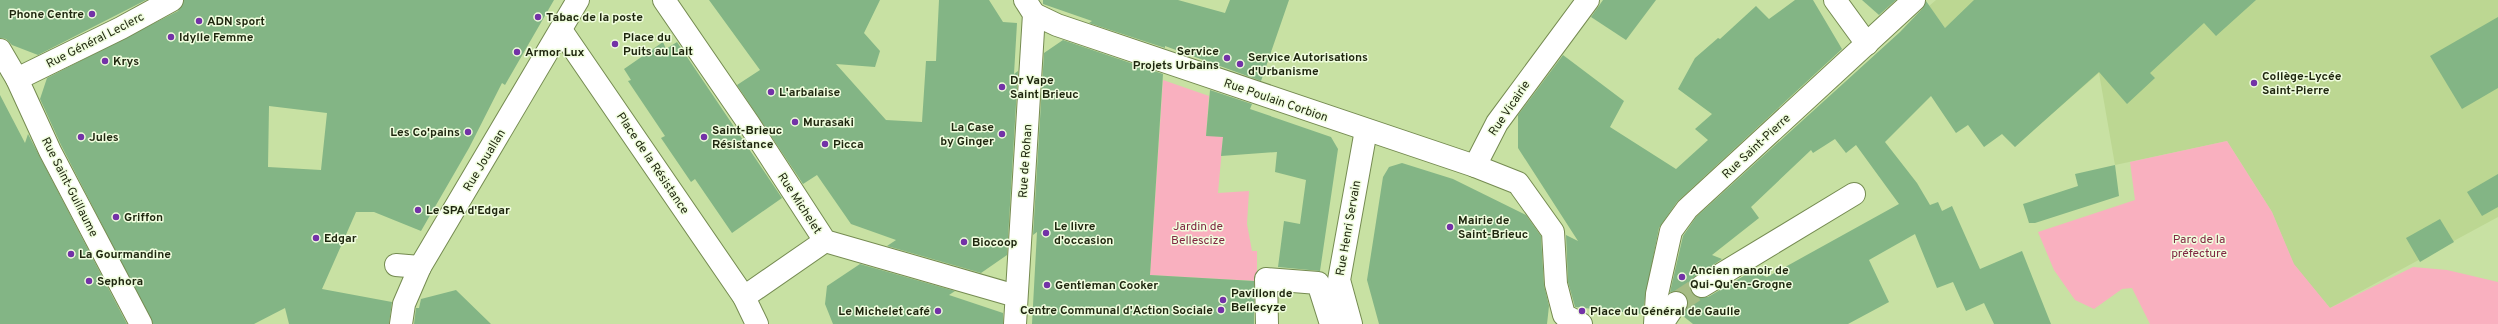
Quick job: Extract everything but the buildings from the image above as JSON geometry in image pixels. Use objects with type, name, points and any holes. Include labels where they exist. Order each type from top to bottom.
[{"type":"street","name":"Rue Général Leclerc","points":[[17,79],[121,28],[172,0]]},
{"type":"street","name":"Rue Jouallan","points":[[401,324],[404,304],[420,267],[578,0]]},
{"type":"street","name":"Rue Michelet","points":[[664,0],[825,241],[1016,296]]},
{"type":"street","name":"Rue Vicairie","points":[[1474,166],[1497,123],[1588,0]]},
{"type":"street","points":[[1835,0],[1867,44]]},
{"type":"street","name":"Rue Saint-Pierre","points":[[1655,324],[1657,294],[1671,231],[1687,209],[1914,0]]},
{"type":"street","name":"Rue Poulain Corbion","points":[[1030,7],[1057,25],[1474,166]]},
{"type":"street","name":"Rue de Rohan","points":[[1015,324],[1030,7]]},
{"type":"street","name":"Place de la Résistance","points":[[561,30],[744,297],[757,324]]},
{"type":"street","name":"Rue Saint-Guillaume","points":[[0,50],[17,79],[50,151],[141,324]]},
{"type":"street","name":"Rue Henri Servain","points":[[1351,324],[1339,280],[1370,132]]},
{"type":"street","points":[[1474,166],[1518,183],[1553,232],[1556,284],[1564,315],[1581,324]]},
{"type":"street","points":[[1702,286],[1854,194]]},
{"type":"street","points":[[744,297],[825,241]]},
{"type":"street","points":[[396,265],[420,267]]},
{"type":"street","points":[[1267,324],[1266,279],[1318,283],[1331,324]]},
{"type":"street","points":[[1662,324],[1676,303]]},
{"type":"shaded area","points":[[1936,0],[2498,0],[2498,217],[2330,308],[2294,265],[2272,212],[2227,141],[2115,165],[2099,73],[2025,137],[1929,6]]},
{"type":"green space","name":"Jardin de Bellescize","points":[[1163,80],[1209,96],[1206,135],[1223,137],[1218,193],[1249,191],[1247,224],[1252,251],[1257,251],[1257,281],[1150,275]]},
{"type":"green space","name":"Parc de la préfecture","points":[[2227,141],[2272,212],[2294,264],[2330,308],[2413,267],[2447,270],[2498,282],[2498,324],[2150,324],[2132,288],[2122,289],[2094,309],[2075,300],[2054,270],[2038,232],[2135,200],[2130,162]]},
{"type":"tunnel","points":[[1676,303],[1702,286]]},
{"type":"place","name":"Phone Centre","points":[[92,14]]},
{"type":"place","name":"Tabac de la poste","points":[[538,17]]},
{"type":"place","name":"ADN sport","points":[[199,21]]},
{"type":"place","name":"Idylle Femme","points":[[171,37]]},
{"type":"place","name":"Place du Puits au Lait","points":[[615,44]]},
{"type":"place","name":"Armor Lux","points":[[517,52]]},
{"type":"place","name":"Service Projets Urbains","points":[[1227,58]]},
{"type":"place","name":"Krys","points":[[105,61]]},
{"type":"place","name":"Service Autorisations d'Urbanisme","points":[[1240,64]]},
{"type":"place","name":"Collège-Lycée Saint-Pierre","points":[[2254,83]]},
{"type":"place","name":"Dr Vape Saint Brieuc","points":[[1002,87]]},
{"type":"place","name":"L'arbalaise","points":[[771,92]]},
{"type":"place","name":"Murasaki","points":[[795,122]]},
{"type":"place","name":"Les Co'pains","points":[[468,132]]},
{"type":"place","name":"La Case by Ginger","points":[[1002,134]]},
{"type":"place","name":"Jules","points":[[81,137]]},
{"type":"place","name":"Saint-Brieuc Résistance","points":[[704,137]]},
{"type":"place","name":"Picca","points":[[825,144]]},
{"type":"place","name":"Le SPA d'Edgar","points":[[418,210]]},
{"type":"place","name":"Griffon","points":[[116,217]]},
{"type":"place","name":"Mairie de Saint-Brieuc","points":[[1450,227]]},
{"type":"place","name":"Le livre d'occasion","points":[[1046,233]]},
{"type":"place","name":"Edgar","points":[[316,238]]},
{"type":"place","name":"Biocoop","points":[[964,242]]},
{"type":"place","name":"La Gourmandine","points":[[71,254]]},
{"type":"place","name":"Ancien manoir de Qui-Qu'en-Grogne","points":[[1682,277]]},
{"type":"place","name":"Sephora","points":[[89,281]]},
{"type":"place","name":"Gentleman Cooker","points":[[1047,285]]},
{"type":"place","name":"Pavillon de Bellecyze","points":[[1223,300]]},
{"type":"place","name":"Centre Communal d'Action Sociale","points":[[1221,310]]},
{"type":"place","name":"Le Michelet café","points":[[938,311]]},
{"type":"place","name":"Place du Général de Gaulle","points":[[1582,311]]}]
